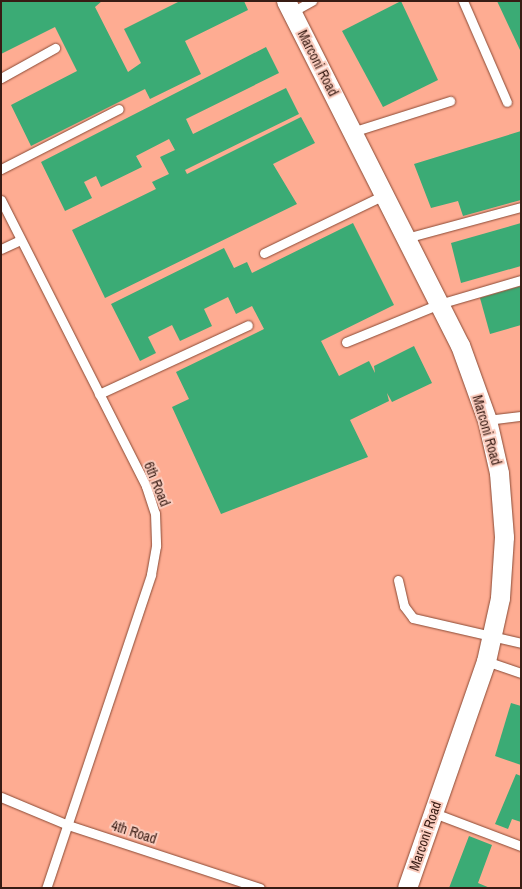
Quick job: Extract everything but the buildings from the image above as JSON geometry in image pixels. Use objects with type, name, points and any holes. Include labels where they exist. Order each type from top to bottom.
[{"type":"street","name":"Marconi Road","points":[[289,7],[439,304],[487,420],[499,474],[504,537],[492,633],[486,661],[407,888]]},
{"type":"lane","points":[[289,7],[312,1]]},
{"type":"lane","points":[[463,1],[507,102]]},
{"type":"lane","points":[[1,78],[55,48]]},
{"type":"lane","points":[[352,132],[450,101]]},
{"type":"lane","points":[[1,169],[119,109]]},
{"type":"lane","points":[[264,253],[384,195]]},
{"type":"lane","name":"6th Road","points":[[1,200],[146,486],[155,514],[156,546],[68,825],[46,888]]},
{"type":"lane","points":[[406,238],[521,207]]},
{"type":"lane","points":[[1,249],[20,240]]},
{"type":"lane","points":[[346,342],[439,304],[521,280]]},
{"type":"lane","points":[[99,394],[248,325]]},
{"type":"lane","points":[[487,420],[521,416]]},
{"type":"lane","points":[[398,580],[404,606],[413,618],[492,633],[521,643]]},
{"type":"lane","points":[[486,661],[521,673]]},
{"type":"lane","name":"4th Road","points":[[1,797],[68,825],[260,888]]},
{"type":"lane","points":[[434,813],[521,846]]},
{"type":"shaded area","points":[[1,1],[521,1],[521,888],[1,888]]}]
